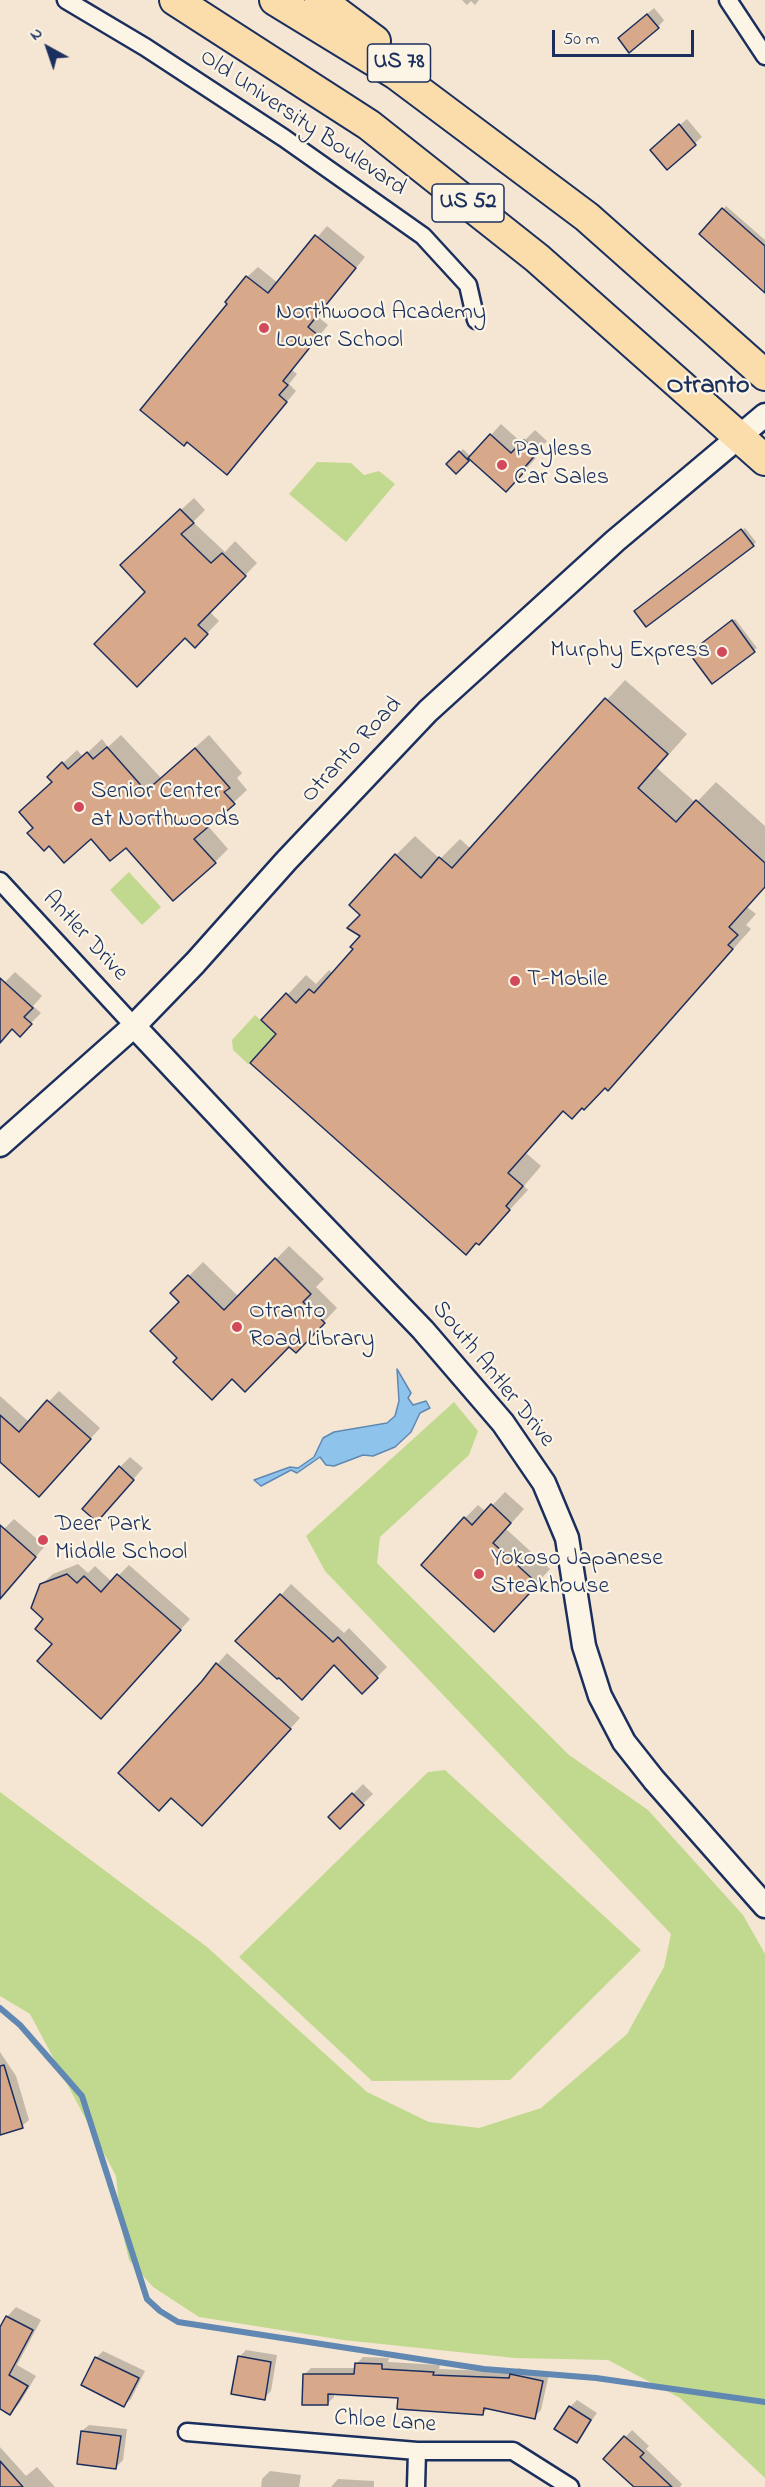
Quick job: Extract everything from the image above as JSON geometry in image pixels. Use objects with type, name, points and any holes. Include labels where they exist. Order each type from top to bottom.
[{"type":"highway","name":"US 52","points":[[175,0],[369,125],[537,258],[765,460]]},
{"type":"highway","name":"US 52","points":[[274,0],[396,74],[587,217],[765,375]]},
{"type":"highway","name":"US 78","points":[[320,0],[380,45],[474,132]]},
{"type":"street","name":"Old University Boulevard","points":[[66,0],[145,47],[274,131],[423,237],[468,285],[476,320]]},
{"type":"street","points":[[728,0],[765,56]]},
{"type":"street","name":"Otranto Road","points":[[0,1145],[134,1026],[428,711],[615,541],[765,415]]},
{"type":"street","name":"Antler Drive","points":[[0,881],[134,1026]]},
{"type":"street","name":"South Antler Drive","points":[[134,1026],[423,1330],[503,1423],[543,1483],[567,1538],[584,1646],[600,1696],[624,1742],[654,1780],[765,1906]]},
{"type":"street","name":"Chloe Lane","points":[[187,2432],[417,2451],[513,2451],[570,2487]]},
{"type":"street","points":[[416,2487],[417,2451]]},
{"type":"green space","points":[[317,462],[351,463],[364,475],[379,471],[395,484],[346,542],[289,494]]},
{"type":"green space","points":[[129,872],[161,907],[142,925],[110,890]]},
{"type":"green space","points":[[255,1015],[276,1034],[248,1064],[233,1050],[232,1040]]},
{"type":"green space","points":[[454,1402],[478,1431],[469,1455],[380,1537],[377,1563],[569,1755],[648,1810],[743,1915],[765,1954],[765,2478],[680,2398],[608,2360],[515,2358],[343,2340],[199,2317],[153,2287],[129,2260],[121,2227],[116,2176],[30,2014],[0,1996],[0,1792],[207,1947],[367,2092],[429,2122],[479,2128],[541,2108],[627,2034],[664,1967],[671,1934],[325,1571],[306,1536]]},
{"type":"green space","points":[[445,1770],[641,1950],[510,2080],[372,2081],[239,1957],[428,1772]]},
{"type":"water","points":[[397,1369],[411,1393],[408,1398],[413,1405],[426,1401],[430,1408],[420,1413],[411,1432],[395,1447],[373,1456],[363,1455],[334,1466],[326,1465],[320,1457],[297,1473],[291,1470],[261,1486],[254,1480],[290,1467],[298,1468],[314,1457],[323,1438],[334,1432],[387,1423],[395,1416],[399,1401]]},
{"type":"building","points":[[647,14],[659,28],[629,53],[618,38]]},
{"type":"building","points":[[679,124],[696,145],[667,170],[650,150]]},
{"type":"building","points":[[722,208],[765,246],[765,293],[699,234]]},
{"type":"building","points":[[315,235],[356,268],[308,327],[319,336],[283,381],[288,385],[279,395],[287,402],[227,475],[187,442],[184,446],[140,410],[227,304],[225,302],[246,276],[268,293]]},
{"type":"building","points":[[490,434],[511,453],[524,440],[538,452],[524,468],[526,470],[506,492],[468,458]]},
{"type":"building","points":[[459,451],[469,461],[456,474],[446,464]]},
{"type":"building","points":[[180,509],[194,523],[181,534],[211,563],[222,553],[246,576],[198,625],[208,634],[195,648],[185,638],[137,687],[94,644],[145,592],[120,565]]},
{"type":"building","name":"Murphy Express","points":[[741,529],[754,546],[646,627],[634,611]]},
{"type":"building","name":"Murphy Express","points":[[732,620],[755,652],[712,684],[689,653]]},
{"type":"building","name":"T-Mobile","points":[[605,698],[668,754],[638,788],[676,822],[696,800],[765,863],[765,887],[729,927],[738,935],[728,945],[733,949],[608,1091],[605,1088],[572,1119],[563,1111],[508,1173],[523,1186],[506,1206],[510,1210],[479,1245],[476,1243],[466,1255],[250,1063],[276,1034],[261,1020],[286,993],[296,1003],[309,989],[314,993],[353,949],[350,947],[360,936],[347,928],[360,915],[349,905],[395,854],[421,878],[439,857],[452,868]]},
{"type":"building","points":[[107,747],[146,791],[195,748],[230,788],[224,792],[235,804],[194,839],[216,863],[173,901],[126,848],[110,861],[91,839],[64,863],[49,846],[44,851],[27,833],[33,828],[19,812],[52,782],[47,777],[62,762],[68,769],[87,752],[93,759]]},
{"type":"building","points":[[0,978],[33,1008],[24,1017],[32,1024],[20,1037],[12,1029],[0,1043]]},
{"type":"building","name":"Otranto Road Library","points":[[275,1258],[311,1294],[303,1302],[325,1323],[296,1353],[289,1347],[245,1392],[232,1379],[212,1400],[173,1362],[177,1358],[150,1331],[179,1302],[170,1293],[188,1275],[224,1310]]},
{"type":"building","points":[[47,1400],[91,1439],[39,1497],[0,1462],[0,1415],[19,1432]]},
{"type":"building","name":"Deer Park Middle School","points":[[119,1466],[134,1480],[97,1522],[82,1509]]},
{"type":"building","name":"Yokoso Japanese Steakhouse","points":[[491,1504],[511,1523],[493,1543],[538,1584],[494,1632],[421,1565],[464,1517],[472,1525]]},
{"type":"building","points":[[0,1525],[36,1557],[0,1599]]},
{"type":"building","name":"Deer Park Middle School","points":[[67,1574],[77,1583],[84,1576],[101,1592],[117,1574],[181,1630],[101,1719],[37,1661],[52,1644],[35,1629],[43,1619],[31,1608],[40,1584]]},
{"type":"building","points":[[280,1594],[333,1642],[338,1637],[378,1678],[362,1694],[334,1665],[302,1700],[235,1641]]},
{"type":"building","points":[[216,1663],[291,1729],[202,1826],[171,1798],[159,1811],[118,1773]]},
{"type":"building","points":[[352,1793],[364,1805],[340,1829],[328,1817]]},
{"type":"building","points":[[4,2065],[23,2128],[0,2135],[0,2066]]},
{"type":"building","points":[[6,2316],[33,2330],[9,2375],[28,2386],[10,2415],[0,2409],[0,2327]]},
{"type":"building","points":[[238,2356],[271,2362],[265,2400],[231,2394]]},
{"type":"building","points":[[95,2357],[139,2378],[124,2407],[81,2385]]},
{"type":"building","points":[[355,2363],[382,2364],[382,2369],[434,2372],[433,2375],[509,2378],[510,2374],[543,2381],[535,2419],[484,2408],[483,2415],[397,2409],[398,2398],[328,2394],[328,2405],[302,2405],[303,2374],[354,2374]]},
{"type":"building","points":[[569,2406],[591,2420],[577,2443],[554,2429]]},
{"type":"building","points":[[81,2431],[121,2436],[116,2469],[77,2464]]},
{"type":"building","points":[[624,2436],[644,2453],[640,2457],[672,2487],[634,2487],[603,2459]]},
{"type":"building","points":[[0,2461],[23,2487],[0,2487]]},
{"type":"waterway","points":[[0,2008],[20,2025],[82,2096],[147,2299],[160,2311],[178,2322],[484,2369],[596,2378],[765,2402]]},
{"type":"place","name":"Northwood Academy Lower School","points":[[264,328]]},
{"type":"place","name":"Payless Car Sales","points":[[502,465]]},
{"type":"place","name":"Murphy Express","points":[[722,652]]},
{"type":"place","name":"Senior Center at Northwoods","points":[[79,807]]},
{"type":"place","name":"T-Mobile","points":[[515,981]]},
{"type":"place","name":"Otranto Road Library","points":[[237,1327]]},
{"type":"place","name":"Deer Park Middle School","points":[[43,1540]]},
{"type":"place","name":"Yokoso Japanese Steakhouse","points":[[479,1574]]},
{"type":"district","name":"Otranto","points":[[708,388]]}]
